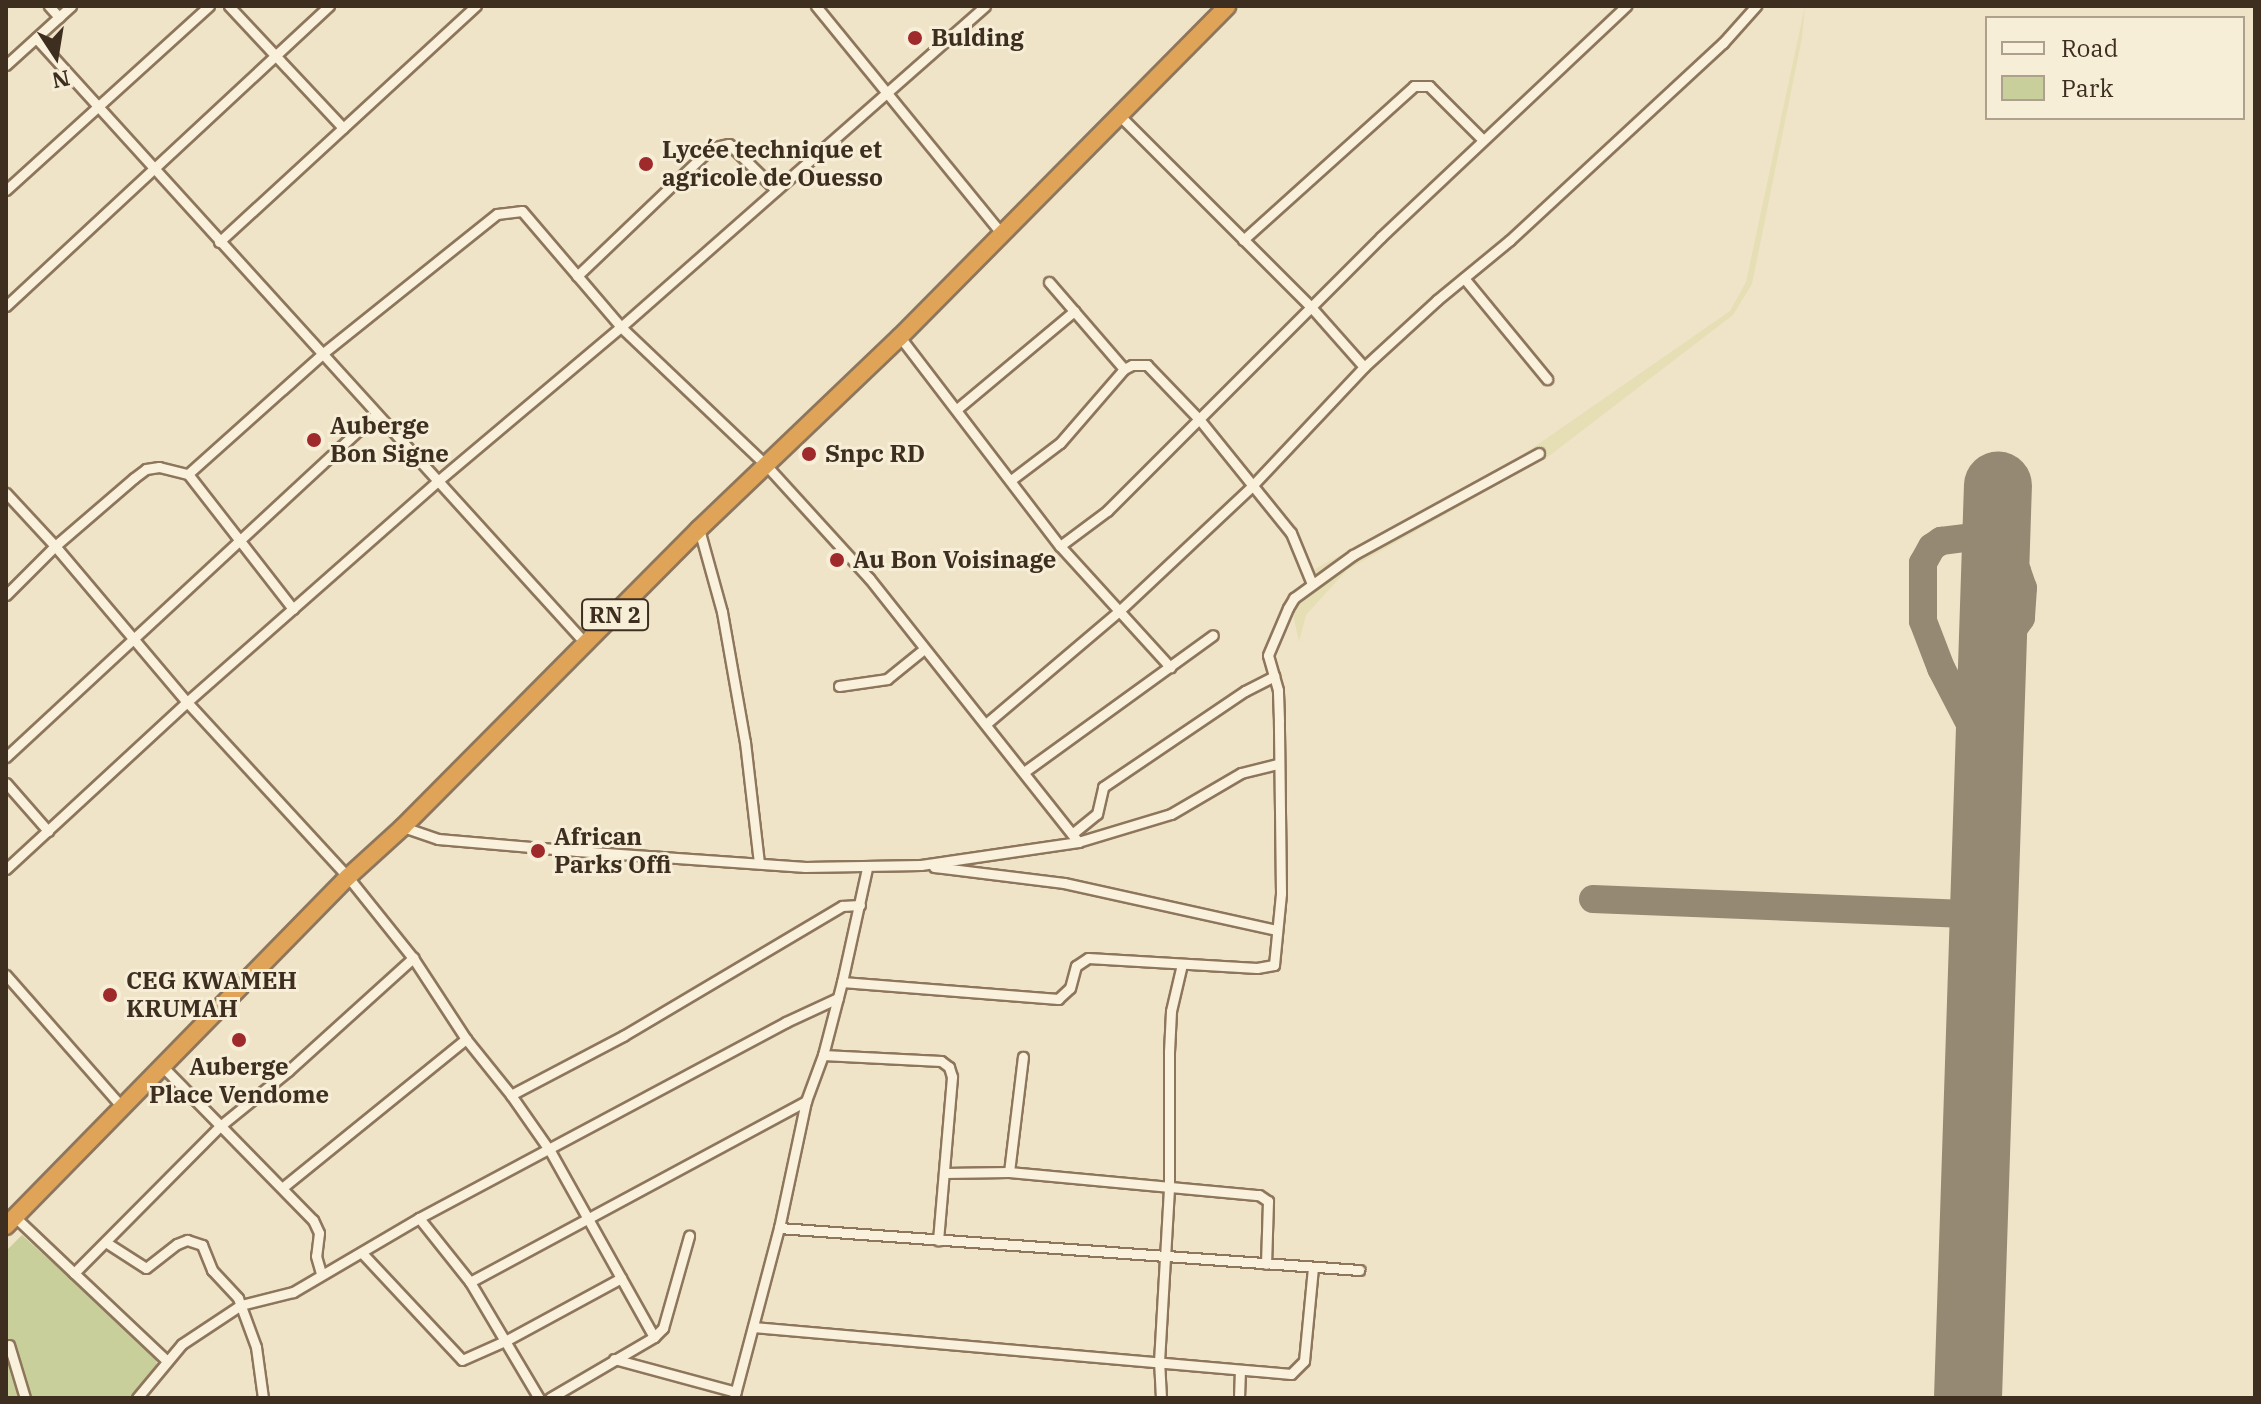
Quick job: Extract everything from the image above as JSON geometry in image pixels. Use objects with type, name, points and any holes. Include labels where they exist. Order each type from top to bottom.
[{"type":"highway","name":"RN 2","points":[[10,1222],[348,877],[403,827],[699,529],[900,337],[1227,6]]},
{"type":"street","points":[[49,6],[59,17]]},
{"type":"street","points":[[6,65],[71,6]]},
{"type":"street","points":[[6,190],[209,6]]},
{"type":"street","points":[[229,6],[343,128]]},
{"type":"street","points":[[6,306],[329,6]]},
{"type":"street","points":[[219,242],[476,6]]},
{"type":"street","points":[[816,6],[887,89],[1002,234]]},
{"type":"street","points":[[6,869],[187,702],[439,480],[621,327],[887,89],[985,6]]},
{"type":"street","points":[[1060,546],[1099,518],[1311,307],[1626,6]]},
{"type":"street","points":[[987,723],[1118,612],[1251,487],[1364,367],[1510,240],[1723,43],[1756,6]]},
{"type":"street","points":[[36,38],[586,644]]},
{"type":"street","points":[[1243,240],[1414,86],[1429,86],[1483,140]]},
{"type":"street","points":[[1118,114],[1311,307],[1364,367]]},
{"type":"street","points":[[577,276],[711,148],[729,144],[776,190]]},
{"type":"street","points":[[188,474],[322,354],[497,214],[522,211],[621,327],[766,465],[869,578],[923,650],[987,723],[1075,838]]},
{"type":"street","points":[[1464,278],[1547,379]]},
{"type":"street","points":[[1049,282],[1124,369]]},
{"type":"street","points":[[957,409],[1074,311]]},
{"type":"street","points":[[900,337],[1060,546],[1170,667]]},
{"type":"street","points":[[1011,480],[1060,443],[1124,369],[1132,365],[1147,365],[1199,419],[1291,533],[1312,584]]},
{"type":"street","points":[[6,757],[375,415]]},
{"type":"street","points":[[842,982],[1058,999],[1070,988],[1076,966],[1088,958],[1270,967],[1275,963],[1281,893],[1277,764],[1279,721],[1274,676],[1269,664],[1270,647],[1294,598],[1378,540],[1539,453]]},
{"type":"street","points":[[6,595],[55,546],[146,469],[159,467],[188,474],[293,609]]},
{"type":"street","points":[[6,493],[187,702],[348,877],[413,958],[466,1039],[550,1151],[654,1337]]},
{"type":"street","points":[[699,529],[716,581],[725,626],[745,742],[759,863]]},
{"type":"street","points":[[1024,772],[1213,635]]},
{"type":"street","points":[[839,686],[887,679],[923,650]]},
{"type":"street","points":[[1075,838],[1097,814],[1103,787],[1245,691],[1274,676]]},
{"type":"street","points":[[403,827],[443,840],[759,863],[867,868],[921,865],[1075,838],[1171,814],[1241,773],[1277,764]]},
{"type":"street","points":[[6,783],[48,831]]},
{"type":"street","points":[[921,865],[1064,883],[1276,930]]},
{"type":"street","points":[[614,1359],[735,1395],[779,1228],[806,1101],[823,1055],[838,998],[867,868]]},
{"type":"street","points":[[511,1095],[623,1036],[842,906],[860,905]]},
{"type":"street","points":[[74,1273],[219,1127],[288,1071],[413,958]]},
{"type":"street","points":[[1161,1398],[1159,1362],[1169,1186],[1171,1011],[1182,964]]},
{"type":"street","points":[[6,975],[122,1107]]},
{"type":"street","points":[[137,1398],[166,1360],[202,1329],[241,1305],[293,1292],[419,1218],[550,1151],[786,1022],[838,998]]},
{"type":"street","points":[[282,1188],[466,1039]]},
{"type":"street","points":[[823,1055],[941,1061],[949,1067],[952,1077],[938,1240]]},
{"type":"street","points":[[1009,1172],[1023,1057]]},
{"type":"street","points":[[162,1066],[313,1220],[319,1233],[316,1256],[321,1273]]},
{"type":"street","points":[[470,1282],[806,1101]]},
{"type":"street","points":[[944,1173],[1009,1172],[1266,1197],[1266,1264]]},
{"type":"street","points":[[419,1218],[470,1282],[539,1398]]},
{"type":"street","points":[[10,1222],[74,1273],[166,1360]]},
{"type":"street","points":[[779,1228],[1359,1270]]},
{"type":"street","points":[[550,1398],[654,1337],[663,1328],[689,1236]]},
{"type":"street","points":[[107,1243],[146,1268],[177,1244],[196,1241],[202,1245],[217,1277],[236,1294],[241,1305],[256,1347],[263,1398]]},
{"type":"street","points":[[362,1253],[458,1358],[467,1359],[621,1278]]},
{"type":"street","points":[[753,1327],[1291,1374],[1302,1368],[1313,1267]]},
{"type":"street","points":[[9,1345],[25,1398]]},
{"type":"street","points":[[1239,1398],[1240,1371]]},
{"type":"shaded area","points":[[1805,6],[1802,38],[1752,284],[1733,315],[1549,456],[1347,570],[1306,615],[1299,642],[1292,610],[1315,569],[1508,465],[1730,311],[1746,282]]},
{"type":"green space","points":[[22,1235],[156,1356],[157,1367],[131,1398],[6,1398],[6,1251]]},
{"type":"taxiway","points":[[1990,771],[1983,749],[1941,668],[1923,621],[1923,563],[1932,547],[1941,541],[1972,537],[1988,541],[2009,557],[2017,571],[2023,588],[2021,618],[1994,655]]},
{"type":"taxiway","points":[[1593,899],[1985,915]]},
{"type":"runway","points":[[1968,1398],[1998,485]]},
{"type":"place","name":"Bulding","points":[[915,38]]},
{"type":"place","name":"Lycée technique et agricole de Ouesso","points":[[646,164]]},
{"type":"place","name":"Auberge Bon Signe","points":[[314,440]]},
{"type":"place","name":"Snpc RD","points":[[809,454]]},
{"type":"place","name":"Au Bon Voisinage","points":[[837,560]]},
{"type":"place","name":"African Parks Offi","points":[[538,851]]},
{"type":"place","name":"CEG KWAMEH KRUMAH","points":[[110,995]]},
{"type":"place","name":"Auberge Place Vendome","points":[[239,1040]]}]
